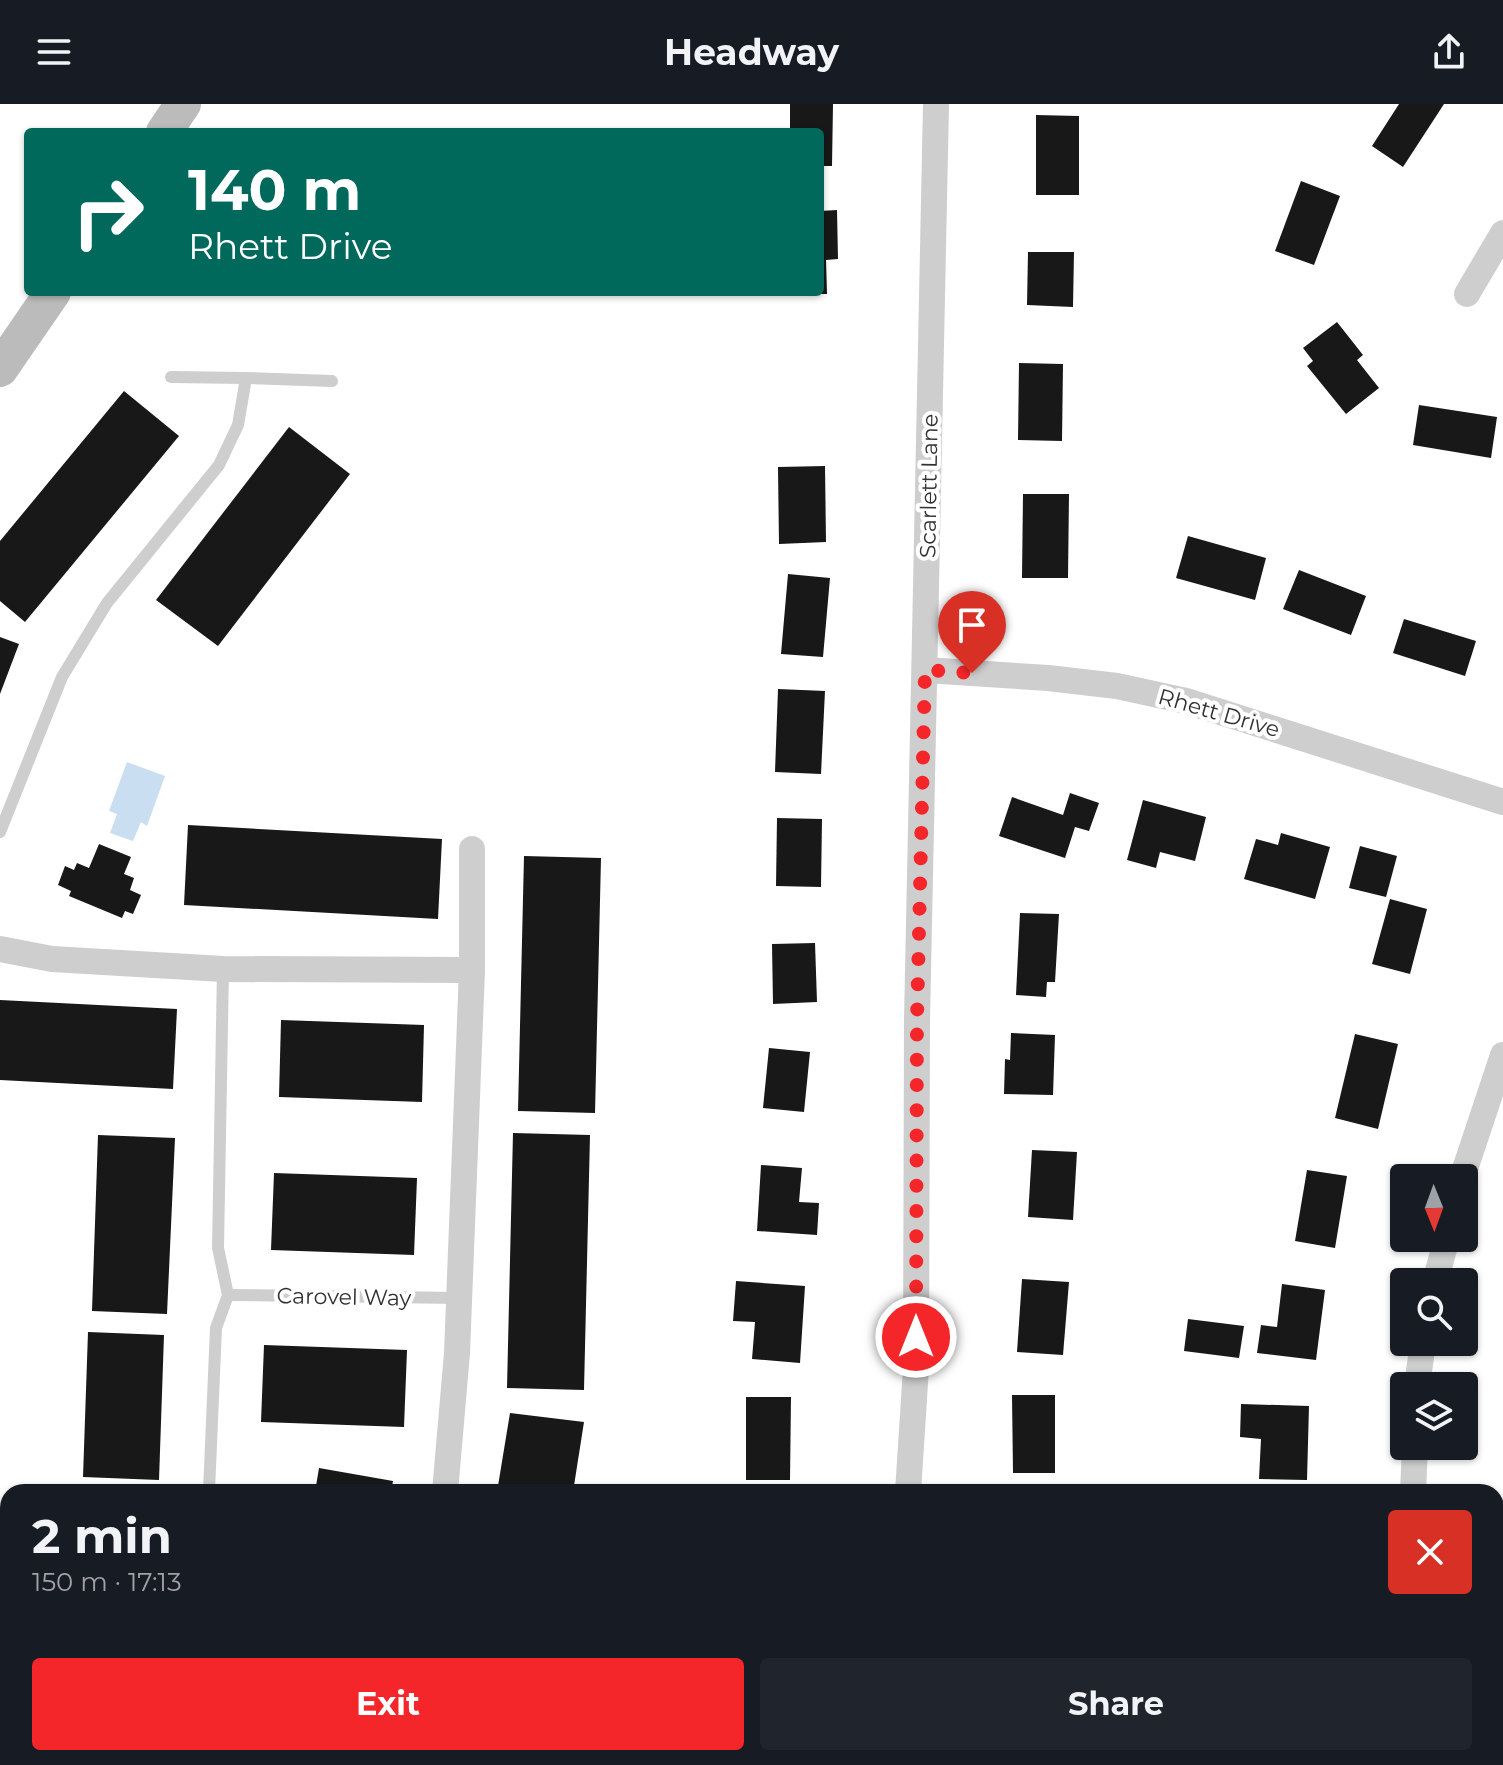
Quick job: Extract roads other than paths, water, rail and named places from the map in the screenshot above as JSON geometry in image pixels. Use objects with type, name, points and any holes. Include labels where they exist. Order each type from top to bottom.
[{"type":"main road","points":[[167,128],[183,104]]},
{"type":"main road","points":[[1,364],[50,296]]},
{"type":"street","name":"Scarlett Lane","points":[[909,1484],[916,1368],[917,1020],[936,104]]},
{"type":"street","points":[[1467,294],[1503,233]]},
{"type":"street","name":"Rhett Drive","points":[[925,670],[1075,681],[1172,698],[1503,802]]},
{"type":"street","points":[[446,1484],[460,1298],[472,970],[472,849]]},
{"type":"street","points":[[0,949],[52,959],[223,969],[472,970]]},
{"type":"street","points":[[1467,1164],[1503,1055]]},
{"type":"street","points":[[1413,1484],[1414,1460]]},
{"type":"lane","points":[[171,377],[332,381]]},
{"type":"lane","points":[[0,832],[62,677],[107,603],[219,465],[238,425],[246,378]]},
{"type":"lane","points":[[209,1484],[216,1328],[228,1295],[218,1248],[223,969]]},
{"type":"lane","name":"Carovel Way","points":[[228,1295],[460,1298]]},
{"type":"water","points":[[127,762],[165,776],[147,826],[141,822],[133,841],[110,833],[117,814],[109,811]]}]
